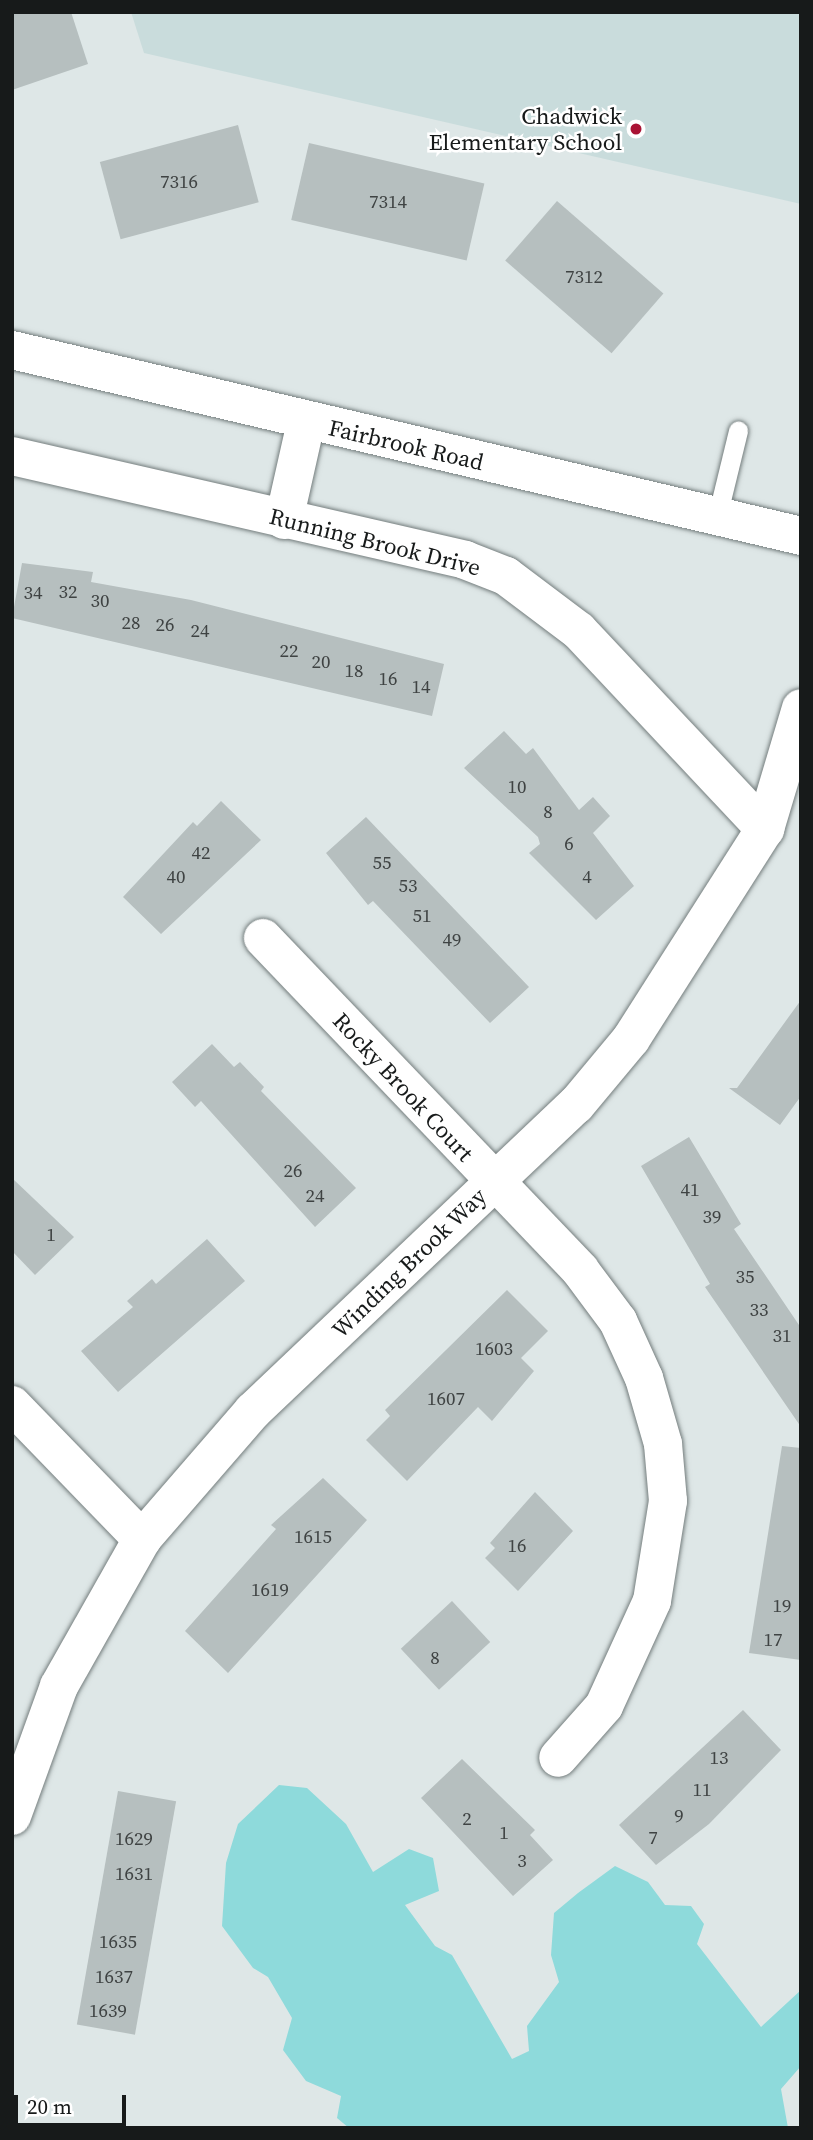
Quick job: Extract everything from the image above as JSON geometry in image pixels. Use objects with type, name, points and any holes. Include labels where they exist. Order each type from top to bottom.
[{"type":"street","name":"Fairbrook Road","points":[[12,350],[306,422],[801,536]]},
{"type":"street","points":[[284,520],[306,422]]},
{"type":"street","name":"Running Brook Drive","points":[[12,456],[465,560],[506,576],[579,631],[765,829]]},
{"type":"street","name":"Winding Brook Way","points":[[12,1815],[59,1686],[142,1539],[253,1411],[576,1105],[631,1039],[765,829],[801,708]]},
{"type":"street","name":"Rocky Brook Court","points":[[262,938],[580,1270],[618,1321],[644,1378],[663,1444],[668,1501],[652,1601],[604,1706],[558,1758]]},
{"type":"street","points":[[12,1405],[142,1539]]},
{"type":"lane","points":[[716,517],[737,431]]},
{"type":"shaded area","name":"Chadwick Elementary School","points":[[131,12],[801,12],[801,204],[144,53]]},
{"type":"shaded area","points":[[279,1785],[307,1788],[346,1824],[373,1872],[409,1849],[433,1858],[439,1891],[405,1905],[435,1946],[452,1955],[512,2059],[529,2051],[527,2026],[559,1982],[551,1955],[554,1913],[615,1866],[648,1882],[665,1905],[691,1906],[704,1924],[697,1944],[761,2027],[801,1990],[801,2066],[781,2089],[788,2128],[349,2128],[337,2118],[341,2096],[306,2081],[283,2050],[292,2018],[268,1977],[253,1968],[222,1926],[226,1863],[238,1824]]},
{"type":"building","points":[[12,12],[71,12],[88,64],[12,90]]},
{"type":"building","points":[[238,125],[259,202],[121,239],[100,162]]},
{"type":"building","points":[[309,143],[484,183],[467,260],[291,220]]},
{"type":"building","points":[[557,201],[663,294],[612,353],[505,261]]},
{"type":"building","points":[[22,563],[93,572],[91,582],[191,600],[444,664],[432,716],[12,618]]},
{"type":"building","points":[[504,731],[526,754],[533,748],[579,810],[593,797],[610,816],[593,833],[634,886],[596,920],[529,853],[540,844],[538,837],[464,768]]},
{"type":"building","points":[[221,801],[261,840],[161,934],[123,897],[193,822],[197,826]]},
{"type":"building","points":[[366,817],[529,987],[490,1023],[373,901],[368,905],[326,853]]},
{"type":"building","points":[[801,1000],[801,1096],[780,1125],[729,1088],[737,1088]]},
{"type":"building","points":[[212,1044],[234,1067],[240,1062],[264,1087],[261,1091],[356,1188],[315,1227],[201,1101],[195,1107],[172,1082]]},
{"type":"building","points":[[689,1137],[741,1224],[734,1229],[801,1328],[801,1427],[705,1287],[710,1284],[641,1166]]},
{"type":"building","points":[[12,1178],[74,1237],[35,1275],[12,1251]]},
{"type":"building","points":[[207,1239],[245,1281],[118,1392],[81,1351],[133,1307],[127,1301],[152,1279],[156,1284]]},
{"type":"building","points":[[507,1290],[548,1331],[521,1358],[534,1371],[492,1421],[478,1407],[407,1481],[366,1440],[390,1416],[385,1410]]},
{"type":"building","points":[[782,1446],[801,1448],[801,1660],[749,1653]]},
{"type":"building","points":[[323,1478],[367,1520],[228,1673],[185,1631],[276,1529],[271,1525]]},
{"type":"building","points":[[535,1492],[573,1531],[518,1591],[485,1558],[495,1548],[490,1543]]},
{"type":"building","points":[[452,1601],[490,1642],[439,1690],[401,1649]]},
{"type":"building","points":[[743,1710],[781,1750],[709,1824],[656,1865],[619,1825]]},
{"type":"building","points":[[462,1759],[535,1830],[530,1835],[553,1860],[513,1896],[421,1798]]},
{"type":"building","points":[[118,1791],[176,1801],[135,2035],[77,2024]]},
{"type":"place","name":"Chadwick Elementary School","points":[[636,129]]}]
